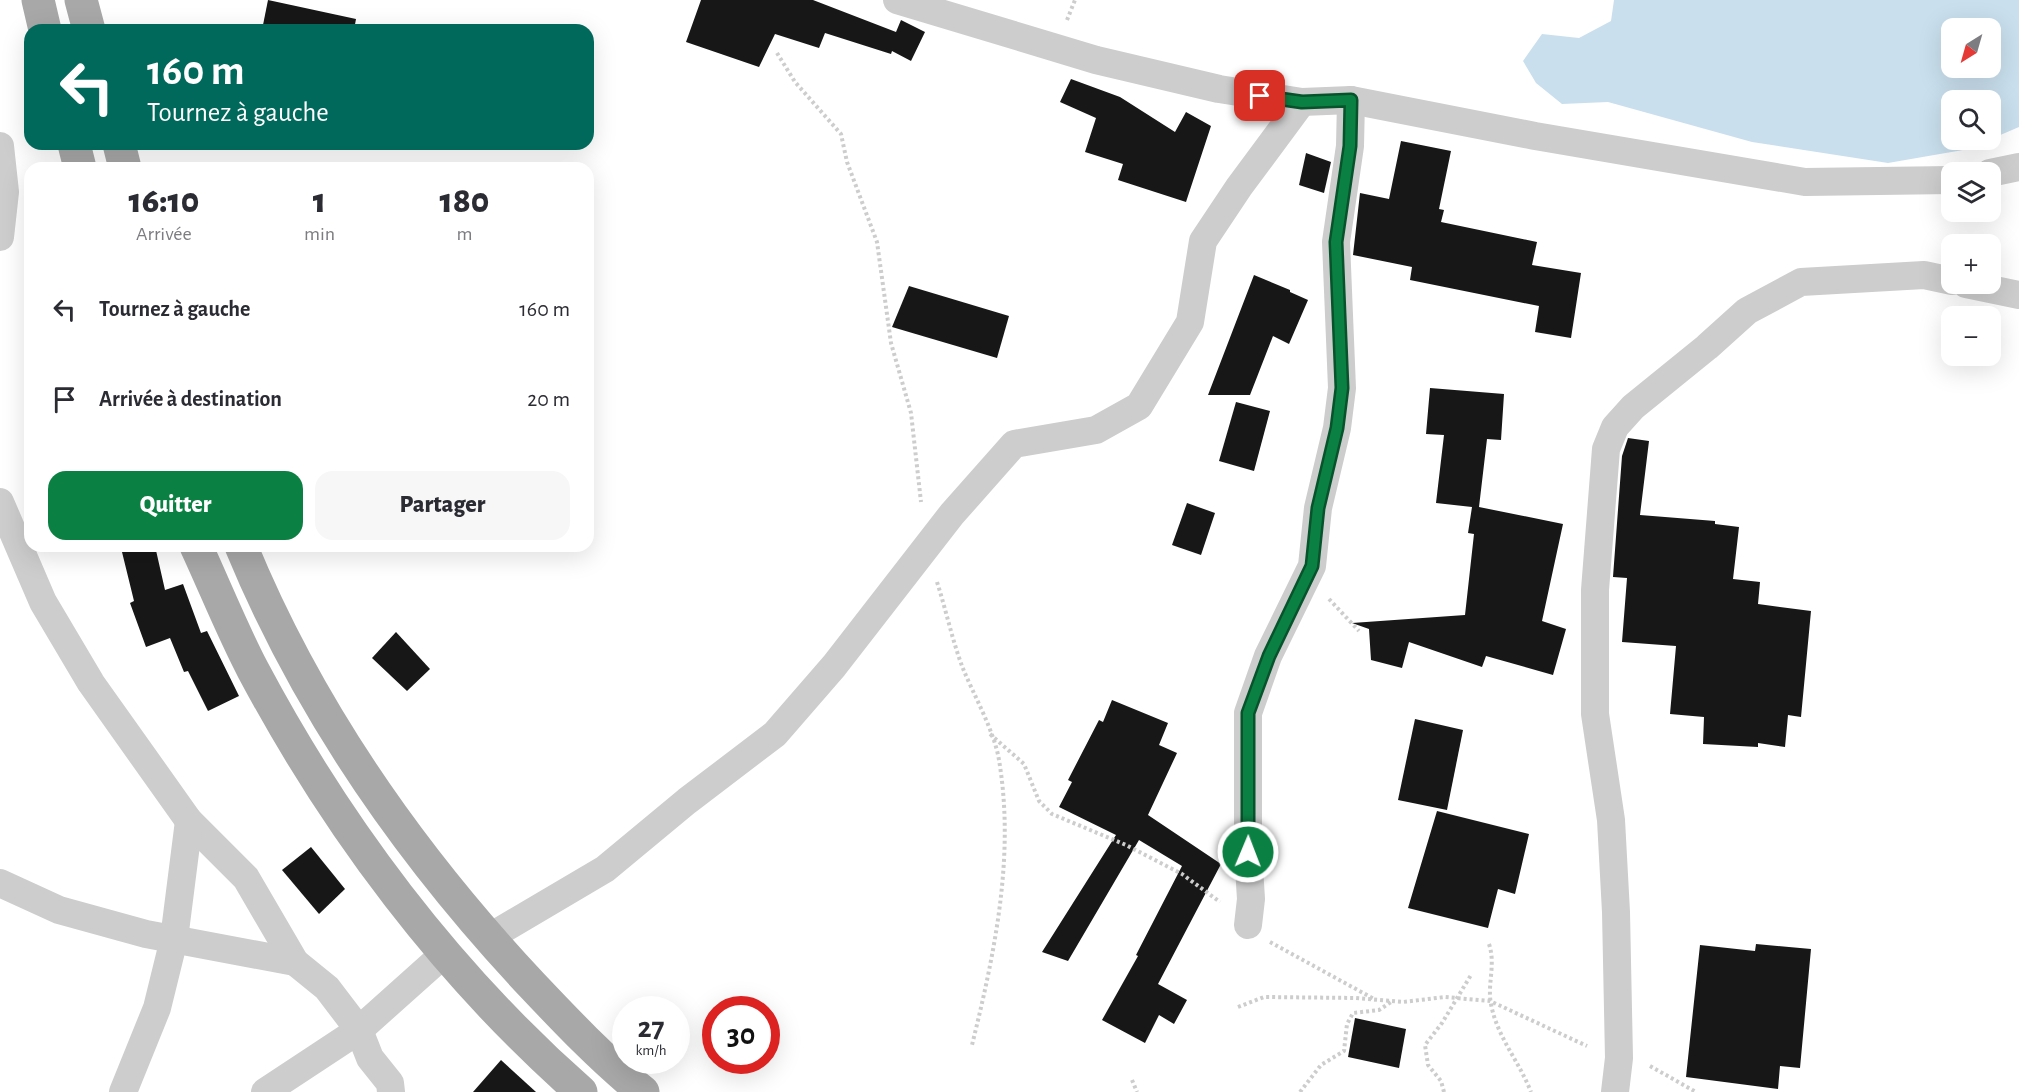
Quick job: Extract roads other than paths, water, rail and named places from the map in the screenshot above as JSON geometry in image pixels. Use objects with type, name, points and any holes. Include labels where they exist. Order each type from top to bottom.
[{"type":"main road","points":[[38,0],[44,24]]},
{"type":"main road","points":[[81,0],[87,24]]},
{"type":"main road","points":[[199,552],[252,669],[337,813],[444,954],[527,1044],[581,1092]]},
{"type":"main road","points":[[243,552],[262,598],[305,679],[393,818],[488,938],[569,1024],[643,1092]]},
{"type":"street","points":[[897,0],[1096,60],[1219,89],[1302,102],[1351,100],[1535,136],[1805,182],[1941,180]]},
{"type":"street","points":[[1248,925],[1251,900],[1248,852],[1248,713],[1269,656],[1312,566],[1318,508],[1337,428],[1342,388],[1336,242],[1350,146],[1351,100]]},
{"type":"street","points":[[488,938],[605,869],[687,801],[775,734],[834,666],[951,514],[1014,444],[1096,430],[1139,406],[1190,322],[1203,241],[1239,187],[1302,102]]},
{"type":"street","points":[[0,147],[5,192],[0,237]]},
{"type":"street","points":[[2001,171],[2019,167]]},
{"type":"street","points":[[1614,1092],[1619,1061],[1611,820],[1595,714],[1595,590],[1606,448],[1615,427],[1633,407],[1747,311],[1801,282],[1924,275],[1941,278]]},
{"type":"street","points":[[2001,291],[2019,295]]},
{"type":"street","points":[[0,502],[44,602],[91,683],[189,821],[246,878],[295,962],[327,988],[359,1030],[370,1058],[390,1083],[391,1092]]},
{"type":"street","points":[[123,1092],[157,1008],[174,939],[189,821]]},
{"type":"street","points":[[0,883],[59,910],[174,939],[295,962]]},
{"type":"street","points":[[265,1092],[359,1030],[444,954]]},
{"type":"water","points":[[1614,0],[2019,0],[2019,127],[2001,135],[2001,90],[1941,90],[1941,150],[1963,150],[1888,163],[1752,142],[1608,102],[1562,104],[1536,83],[1523,61],[1542,34],[1579,38],[1611,21]]}]
